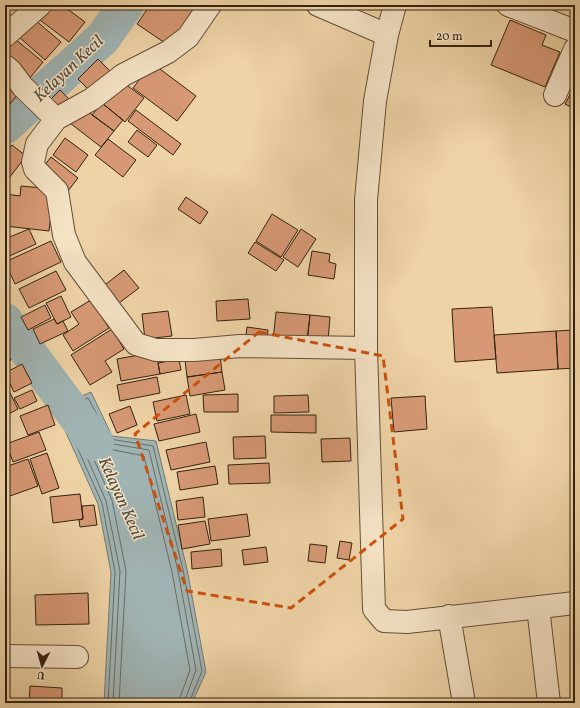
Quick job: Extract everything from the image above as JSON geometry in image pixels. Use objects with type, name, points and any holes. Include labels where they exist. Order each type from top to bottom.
[{"type":"street","points":[[5,36],[40,5]]},
{"type":"street","points":[[210,5],[188,37],[168,52],[123,76],[92,99],[51,114],[37,144],[32,162],[35,169],[57,191],[64,235],[75,262],[136,344],[156,350],[194,350],[240,346],[366,348]]},
{"type":"street","points":[[318,5],[387,35]]},
{"type":"street","points":[[395,5],[387,35],[375,100],[366,200],[366,348],[374,609],[384,620],[407,622],[449,616],[575,603]]},
{"type":"street","points":[[508,5],[575,31]]},
{"type":"street","points":[[555,95],[575,50]]},
{"type":"street","points":[[5,66],[12,71],[23,87],[51,114]]},
{"type":"street","points":[[538,607],[549,703]]},
{"type":"street","points":[[449,616],[464,703]]},
{"type":"street","points":[[5,656],[77,657]]},
{"type":"highlighted area","points":[[259,332],[383,356],[403,519],[291,608],[187,591],[135,434]]},
{"type":"water","points":[[91,392],[112,436],[156,441],[187,569],[206,672],[192,703],[104,703],[111,572],[98,504],[55,408]]},
{"type":"building","points":[[52,5],[62,5],[85,22],[69,42],[40,20]]},
{"type":"building","points":[[150,5],[204,5],[168,45],[137,24]]},
{"type":"building","points":[[569,5],[575,5],[575,10],[568,8]]},
{"type":"building","points":[[35,20],[61,42],[45,60],[19,37]]},
{"type":"building","points":[[510,20],[546,35],[542,45],[560,52],[545,87],[491,65]]},
{"type":"building","points":[[15,39],[43,62],[29,79],[5,60],[5,51]]},
{"type":"building","points":[[98,59],[114,75],[94,95],[78,79]]},
{"type":"building","points":[[152,63],[196,96],[177,121],[133,88]]},
{"type":"building","points":[[5,71],[22,89],[10,104],[7,102],[5,105]]},
{"type":"building","points":[[120,80],[144,98],[125,122],[102,103]]},
{"type":"building","points":[[60,90],[71,101],[56,116],[45,105]]},
{"type":"building","points":[[572,91],[575,92],[575,109],[565,104]]},
{"type":"building","points":[[102,103],[123,120],[114,131],[92,115]]},
{"type":"building","points":[[82,107],[114,131],[101,147],[70,123]]},
{"type":"building","points":[[136,110],[181,144],[173,155],[128,121]]},
{"type":"building","points":[[137,130],[157,145],[148,157],[128,142]]},
{"type":"building","points":[[65,138],[88,155],[76,172],[53,155]]},
{"type":"building","points":[[108,139],[136,160],[123,177],[95,155]]},
{"type":"building","points":[[12,145],[26,156],[6,182],[5,153]]},
{"type":"building","points":[[51,157],[78,178],[68,191],[40,171]]},
{"type":"building","points":[[21,186],[54,189],[49,231],[5,226],[5,194],[20,196]]},
{"type":"building","points":[[186,197],[208,212],[200,224],[178,209]]},
{"type":"building","points":[[272,214],[298,230],[281,257],[256,241]]},
{"type":"building","points":[[29,229],[36,244],[5,258],[5,239]]},
{"type":"building","points":[[301,229],[316,239],[298,267],[283,257]]},
{"type":"building","points":[[51,241],[61,262],[15,284],[5,262]]},
{"type":"building","points":[[255,242],[284,260],[276,271],[248,253]]},
{"type":"building","points":[[312,251],[330,254],[329,262],[336,264],[334,279],[308,275]]},
{"type":"building","points":[[124,270],[139,288],[115,306],[101,288]]},
{"type":"building","points":[[56,271],[66,290],[29,308],[19,289]]},
{"type":"building","points":[[61,296],[71,317],[57,324],[46,303]]},
{"type":"building","points":[[248,299],[250,319],[217,321],[216,301]]},
{"type":"building","points":[[91,300],[109,328],[73,351],[63,335],[79,324],[71,312]]},
{"type":"building","points":[[45,305],[51,318],[28,330],[21,317]]},
{"type":"building","points":[[492,307],[496,359],[455,362],[452,309]]},
{"type":"building","points":[[168,311],[172,336],[145,339],[142,314]]},
{"type":"building","points":[[276,312],[310,315],[307,345],[273,341]]},
{"type":"building","points":[[310,315],[330,317],[328,341],[307,339]]},
{"type":"building","points":[[54,319],[57,324],[63,321],[68,331],[40,344],[33,329]]},
{"type":"building","points":[[247,327],[268,330],[267,345],[245,343]]},
{"type":"building","points":[[112,329],[124,349],[105,361],[112,372],[90,385],[71,355]]},
{"type":"building","points":[[575,330],[575,368],[558,369],[556,331]]},
{"type":"building","points":[[556,331],[558,369],[497,373],[494,335]]},
{"type":"building","points":[[5,349],[11,360],[5,364]]},
{"type":"building","points":[[156,352],[160,374],[121,381],[117,359]]},
{"type":"building","points":[[220,355],[222,372],[187,377],[185,360]]},
{"type":"building","points":[[179,359],[181,370],[160,374],[158,363]]},
{"type":"building","points":[[22,364],[32,383],[14,392],[5,373]]},
{"type":"building","points":[[222,372],[225,390],[190,396],[187,377]]},
{"type":"building","points":[[5,375],[10,386],[5,388]]},
{"type":"building","points":[[157,377],[160,393],[120,401],[117,385]]},
{"type":"building","points":[[8,389],[18,409],[5,416],[5,390]]},
{"type":"building","points":[[32,390],[37,401],[20,409],[14,398]]},
{"type":"building","points":[[238,394],[238,412],[204,412],[203,395]]},
{"type":"building","points":[[186,395],[190,414],[157,421],[153,402]]},
{"type":"building","points":[[308,395],[309,412],[274,413],[274,396]]},
{"type":"building","points":[[425,396],[427,429],[394,432],[391,398]]},
{"type":"building","points":[[48,405],[55,425],[28,435],[20,416]]},
{"type":"building","points":[[130,406],[137,425],[117,433],[109,414]]},
{"type":"building","points":[[196,414],[200,432],[159,441],[154,424]]},
{"type":"building","points":[[271,415],[316,415],[316,433],[271,432]]},
{"type":"building","points":[[39,432],[46,450],[13,462],[6,444]]},
{"type":"building","points":[[265,436],[266,458],[234,459],[233,437]]},
{"type":"building","points":[[350,438],[351,461],[322,462],[321,439]]},
{"type":"building","points":[[206,442],[210,462],[171,470],[166,450]]},
{"type":"building","points":[[47,453],[59,488],[42,494],[30,459]]},
{"type":"building","points":[[28,459],[38,486],[10,496],[5,482],[5,467]]},
{"type":"building","points":[[269,463],[270,483],[229,484],[228,465]]},
{"type":"building","points":[[215,466],[218,484],[180,490],[177,472]]},
{"type":"building","points":[[80,494],[83,519],[53,523],[50,497]]},
{"type":"building","points":[[203,497],[205,517],[178,520],[176,501]]},
{"type":"building","points":[[94,505],[97,525],[80,527],[79,520],[83,519],[82,506]]},
{"type":"building","points":[[247,514],[250,536],[211,541],[208,519]]},
{"type":"building","points":[[205,521],[210,544],[182,549],[178,525]]},
{"type":"building","points":[[340,541],[352,543],[349,560],[337,558]]},
{"type":"building","points":[[310,544],[327,546],[325,563],[308,561]]},
{"type":"building","points":[[266,547],[268,562],[244,565],[242,550]]},
{"type":"building","points":[[221,549],[222,566],[192,569],[191,552]]},
{"type":"building","points":[[88,593],[89,624],[36,625],[35,595]]},
{"type":"building","points":[[30,686],[62,688],[62,703],[29,703]]},
{"type":"waterway","name":"Kelayan Kecil","points":[[5,126],[103,38],[126,5]]},
{"type":"waterway","name":"Kelayan Kecil","points":[[5,321],[96,443]]}]
